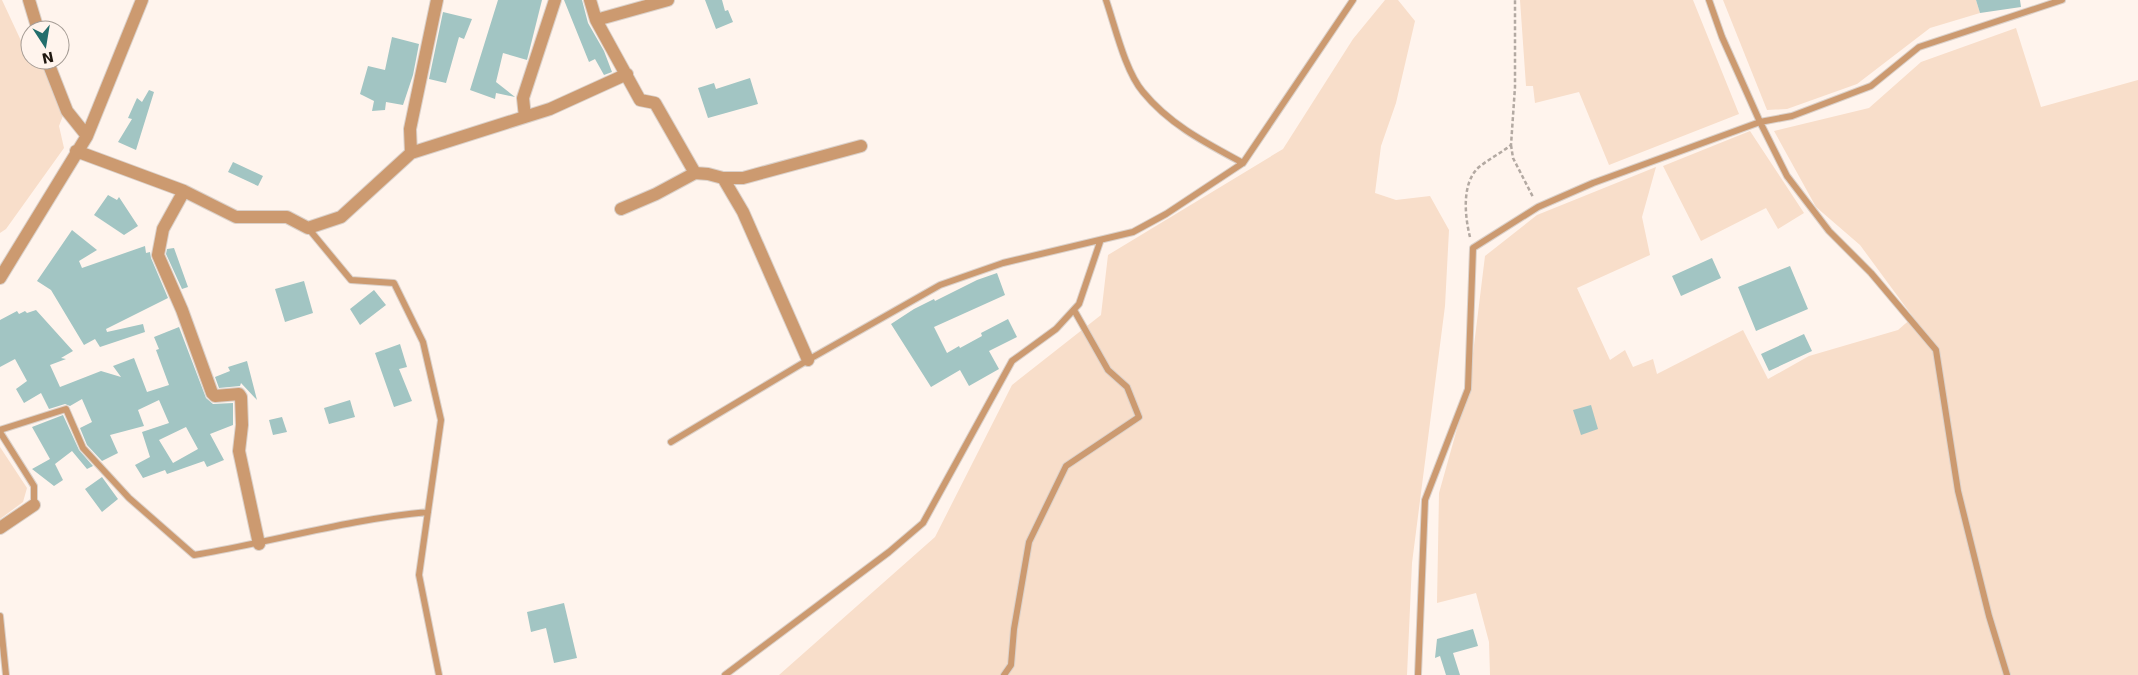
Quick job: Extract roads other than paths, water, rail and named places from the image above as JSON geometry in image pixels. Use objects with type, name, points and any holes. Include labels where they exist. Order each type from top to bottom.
[{"type":"street","points":[[29,0],[35,20]]},
{"type":"street","points":[[0,278],[76,151],[87,136],[142,0]]},
{"type":"street","points":[[412,153],[410,130],[437,0]]},
{"type":"street","points":[[525,117],[523,98],[555,0]]},
{"type":"street","points":[[590,0],[596,20],[640,100],[655,103],[695,173]]},
{"type":"street","points":[[596,20],[668,0]]},
{"type":"street","points":[[51,70],[67,111],[87,136]]},
{"type":"street","points":[[76,151],[184,192],[236,217],[287,217],[308,228],[341,216],[412,153],[550,109],[627,74]]},
{"type":"street","points":[[621,209],[656,194],[695,173],[723,178],[743,178],[860,146]]},
{"type":"street","points":[[723,178],[743,212],[808,360]]},
{"type":"street","points":[[184,192],[163,229],[158,255],[182,310],[212,393],[215,396],[239,394],[241,398],[242,424],[239,451],[259,544]]},
{"type":"street","points":[[0,528],[34,505]]},
{"type":"lane","points":[[1106,0],[1125,58],[1142,92],[1186,132],[1242,163]]},
{"type":"lane","points":[[671,442],[808,360],[940,285],[1003,262],[1100,242],[1133,232],[1166,214],[1242,163],[1353,0]]},
{"type":"lane","points":[[1709,0],[1722,38],[1787,176],[1829,231],[1871,273],[1936,350],[1958,491],[1989,616],[2008,675]]},
{"type":"lane","points":[[1418,675],[1425,500],[1468,389],[1473,248],[1538,208],[1592,183],[1760,122],[1792,116],[1870,86],[1918,47],[2062,0]]},
{"type":"lane","points":[[308,228],[351,280],[394,283],[423,342],[441,420],[419,575],[440,675]]},
{"type":"lane","points":[[725,675],[889,552],[923,523],[1012,361],[1056,329],[1079,304],[1100,242]]},
{"type":"lane","points":[[1004,675],[1011,665],[1014,629],[1029,542],[1066,466],[1139,417],[1127,387],[1108,370],[1074,310]]},
{"type":"lane","points":[[34,505],[34,486],[0,431],[66,409],[83,448],[129,498],[194,555],[259,544],[343,524],[395,515],[428,512]]},
{"type":"lane","points":[[0,616],[6,675]]}]
